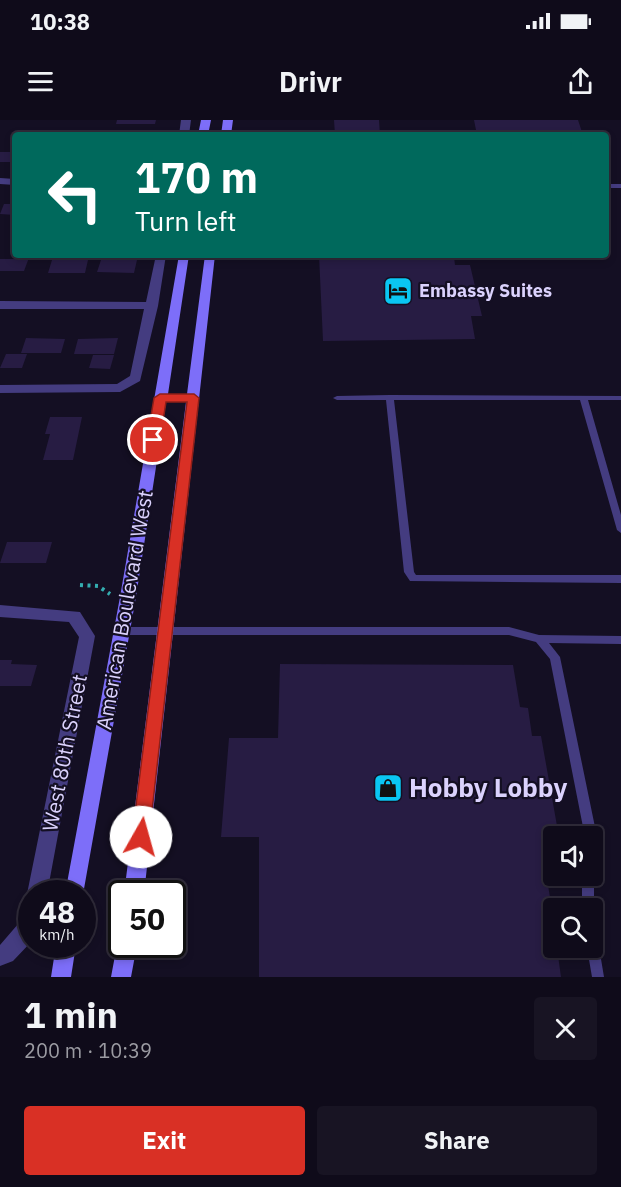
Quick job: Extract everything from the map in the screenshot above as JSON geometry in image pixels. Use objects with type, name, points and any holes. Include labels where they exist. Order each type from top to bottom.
[{"type":"main road","name":"American Boulevard West","points":[[78,880],[122,631],[183,258]]},
{"type":"main road","name":"American Boulevard West","points":[[136,880],[210,258]]},
{"type":"main road","points":[[160,398],[194,398]]},
{"type":"main road","points":[[61,977],[64,958]]},
{"type":"main road","points":[[121,977],[125,958]]},
{"type":"street","points":[[0,389],[120,388],[136,378],[160,258]]},
{"type":"street","points":[[0,305],[152,306]]},
{"type":"street","name":"West 80th Street","points":[[0,611],[74,616],[87,636],[40,880]]},
{"type":"street","points":[[3,955],[18,940]]},
{"type":"lane","points":[[337,398],[621,398]]},
{"type":"lane","points":[[390,398],[409,572],[413,579],[621,579]]},
{"type":"lane","points":[[584,398],[621,530]]},
{"type":"lane","points":[[122,631],[509,631],[539,639],[621,640]]},
{"type":"lane","points":[[539,639],[555,657],[589,826]]},
{"type":"lane","points":[[595,958],[598,977]]},
{"type":"path","points":[[80,585],[98,586],[112,597]]},
{"type":"building","points":[[117,120],[156,120],[155,124],[116,124]]},
{"type":"building","points":[[334,120],[379,120],[380,132],[335,132]]},
{"type":"building","points":[[474,120],[578,120],[582,132],[476,132]]},
{"type":"building","points":[[0,152],[12,152],[11,162],[0,162]]},
{"type":"building","points":[[4,204],[12,204],[12,215],[0,214]]},
{"type":"building","points":[[29,258],[24,271],[0,271],[0,259]]},
{"type":"building","name":"Embassy Suites","points":[[319,258],[454,258],[455,265],[470,265],[482,316],[471,316],[475,339],[323,341]]},
{"type":"building","points":[[52,260],[88,260],[85,273],[48,273]]},
{"type":"building","points":[[101,260],[137,260],[134,273],[97,272]]},
{"type":"building","points":[[26,338],[65,339],[61,353],[21,353]]},
{"type":"building","points":[[118,338],[114,354],[74,354],[78,339]]},
{"type":"building","points":[[6,354],[27,354],[22,368],[0,368]]},
{"type":"building","points":[[93,355],[114,355],[110,369],[89,368]]},
{"type":"building","points":[[50,417],[82,417],[73,460],[43,460],[50,434],[45,434]]},
{"type":"building","points":[[7,542],[52,542],[46,563],[0,563]]},
{"type":"building","points":[[0,660],[12,660],[11,664],[37,665],[31,686],[0,686]]},
{"type":"building","name":"Hobby Lobby","points":[[280,664],[513,665],[520,707],[528,708],[532,736],[541,736],[557,826],[543,826],[543,886],[548,886],[550,898],[543,898],[543,958],[558,958],[561,977],[259,977],[259,837],[221,837],[229,738],[278,738]]},
{"type":"place","name":"Embassy Suites","points":[[398,291]]},
{"type":"place","name":"Hobby Lobby","points":[[388,788]]},
{"type":"route","points":[[141,837],[194,398],[160,398],[153,440]]}]
